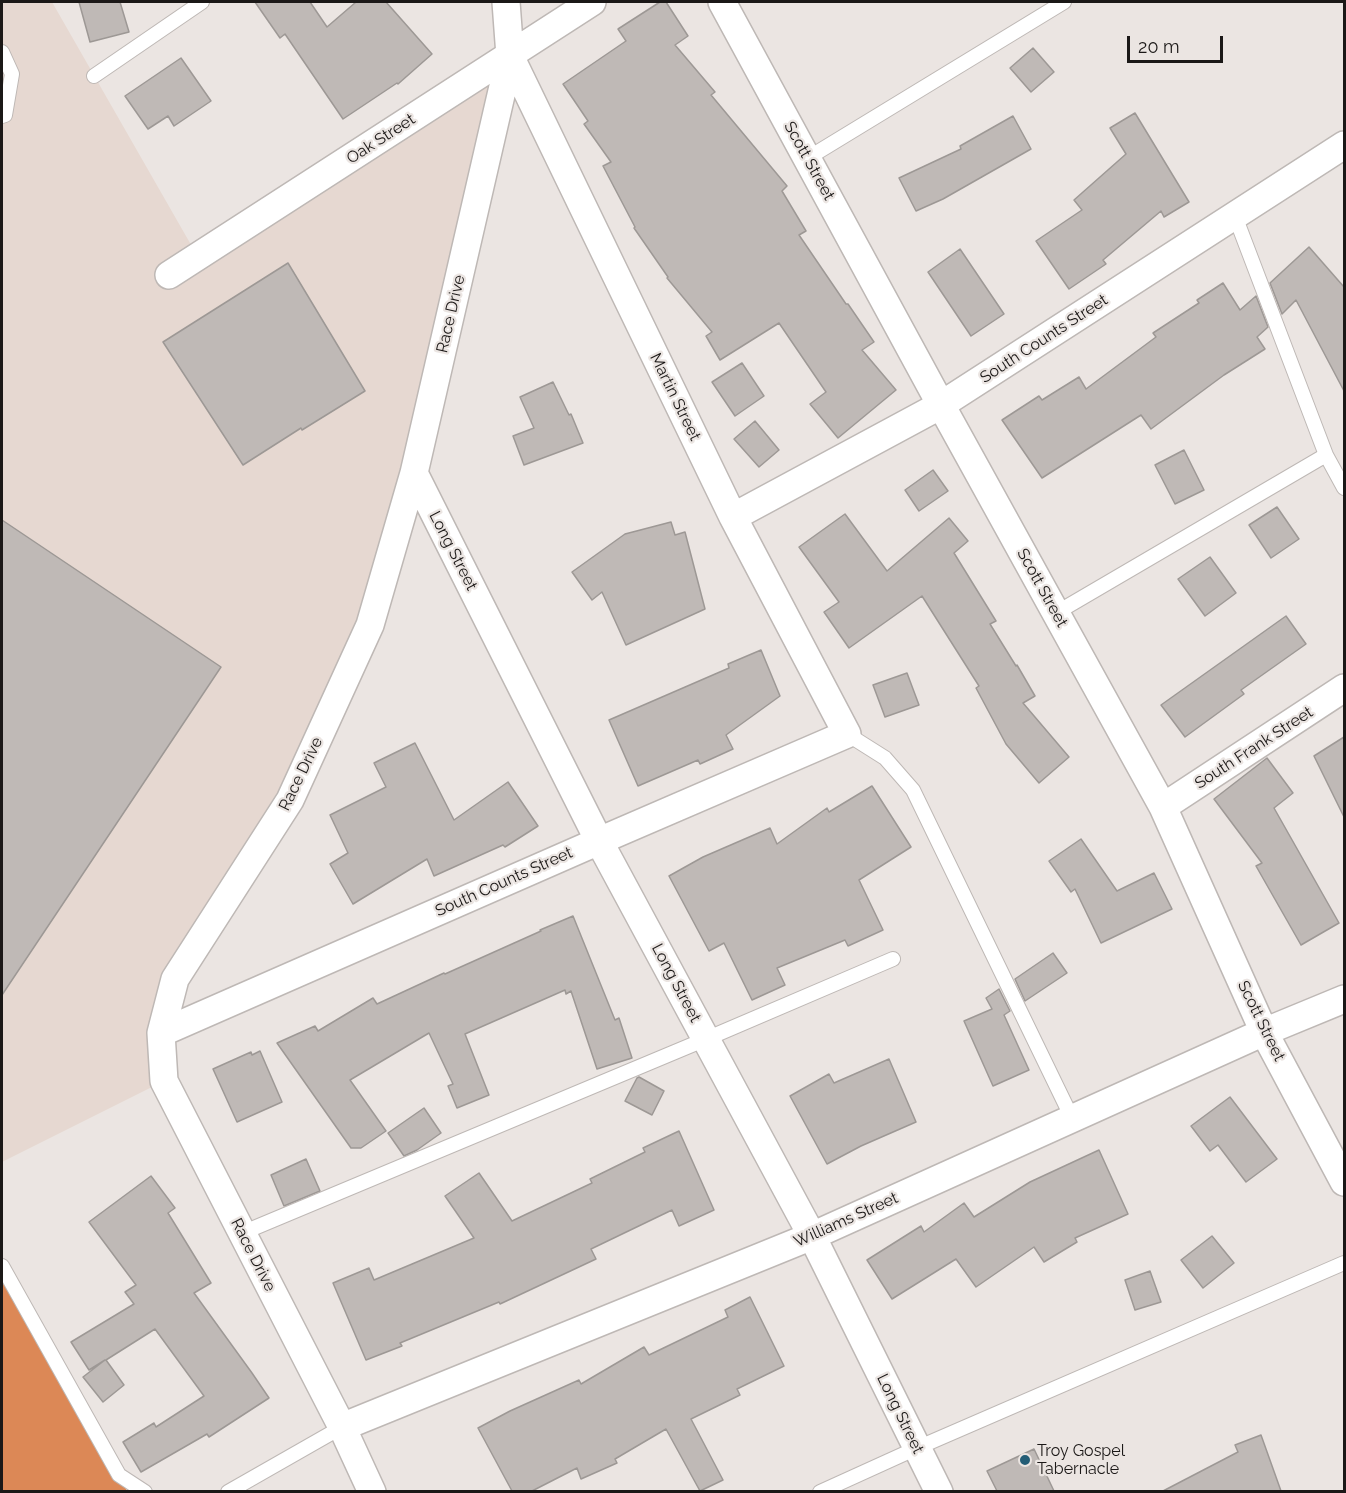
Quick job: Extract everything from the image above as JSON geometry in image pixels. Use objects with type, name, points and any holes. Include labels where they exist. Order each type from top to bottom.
[{"type":"street","name":"Race Drive","points":[[372,1491],[342,1427],[164,1080],[161,1033],[175,979],[290,800],[370,625],[414,473],[510,56],[506,2]]},
{"type":"street","name":"Oak Street","points":[[170,275],[592,2]]},
{"type":"street","name":"Scott Street","points":[[722,2],[1163,807],[1264,1032],[1344,1182]]},
{"type":"street","name":"Martin Street","points":[[510,56],[733,517],[848,734]]},
{"type":"street","name":"South Counts Street","points":[[733,517],[941,405],[1344,145]]},
{"type":"street","name":"Long Street","points":[[414,473],[599,840],[812,1236],[939,1491]]},
{"type":"street","name":"South Frank Street","points":[[1163,807],[1344,688]]},
{"type":"street","name":"South Counts Street","points":[[161,1033],[599,840],[848,734]]},
{"type":"street","name":"Williams Street","points":[[342,1427],[812,1236],[1264,1032],[1344,999]]},
{"type":"lane","points":[[94,76],[202,2]]},
{"type":"lane","points":[[807,158],[1064,2]]},
{"type":"lane","points":[[2,52],[12,74],[2,116]]},
{"type":"lane","points":[[1235,216],[1326,455],[1344,488]]},
{"type":"lane","points":[[1056,613],[1326,455]]},
{"type":"lane","points":[[848,734],[885,758],[914,790],[1072,1118]]},
{"type":"lane","points":[[242,1233],[893,959]]},
{"type":"lane","points":[[820,1491],[1344,1263]]},
{"type":"lane","points":[[2,1266],[119,1475],[145,1491]]},
{"type":"lane","points":[[228,1491],[342,1427]]},
{"type":"shaded area","points":[[2,2],[52,2],[198,257],[510,56],[414,473],[290,800],[175,979],[164,1081],[2,1162]]},
{"type":"shaded area","points":[[2,1266],[119,1475],[127,1491],[2,1491]]},
{"type":"building","points":[[79,2],[120,2],[129,32],[90,42]]},
{"type":"building","points":[[255,2],[310,2],[327,27],[356,2],[386,2],[432,54],[398,84],[343,119],[285,34],[280,38]]},
{"type":"building","points":[[660,2],[666,2],[688,36],[675,45],[715,92],[711,95],[787,186],[782,191],[806,231],[799,235],[874,342],[862,350],[896,390],[838,438],[810,404],[826,392],[779,323],[720,360],[706,336],[712,332],[667,278],[634,228],[603,166],[611,162],[584,124],[588,121],[563,84],[626,41],[618,29]]},
{"type":"building","points":[[1033,48],[1054,72],[1031,92],[1010,68]]},
{"type":"building","points":[[181,58],[211,101],[174,126],[168,116],[148,129],[125,96]]},
{"type":"building","points":[[1135,113],[1189,202],[1164,217],[1161,211],[1103,260],[1106,264],[1069,289],[1036,241],[1082,210],[1074,200],[1126,154],[1110,128]]},
{"type":"building","points":[[1013,116],[1031,149],[943,199],[916,211],[899,178],[961,149],[960,146]]},
{"type":"building","points":[[1309,247],[1344,287],[1344,391],[1296,300],[1282,314],[1270,283]]},
{"type":"building","points":[[960,249],[1004,314],[971,336],[928,272]]},
{"type":"building","points":[[288,263],[365,391],[243,465],[163,342]]},
{"type":"building","points":[[1223,283],[1240,310],[1256,296],[1268,327],[1257,337],[1265,349],[1224,375],[1151,429],[1141,415],[1042,478],[1002,420],[1039,396],[1042,400],[1079,377],[1086,389],[1156,337],[1153,333],[1199,303],[1197,300]]},
{"type":"building","points":[[742,363],[764,396],[735,416],[712,382]]},
{"type":"building","points":[[553,382],[569,415],[571,414],[583,443],[524,465],[513,436],[534,428],[520,397]]},
{"type":"building","points":[[755,421],[779,450],[759,467],[734,439]]},
{"type":"building","points":[[1184,450],[1204,490],[1175,504],[1155,465]]},
{"type":"building","points":[[933,470],[948,491],[919,511],[905,490]]},
{"type":"building","points":[[1277,507],[1299,539],[1271,558],[1249,525]]},
{"type":"building","points":[[845,514],[887,571],[949,518],[968,541],[954,553],[996,621],[990,624],[1035,696],[1023,703],[1069,757],[1039,783],[1006,744],[976,688],[979,686],[922,596],[849,648],[824,612],[839,602],[799,547]]},
{"type":"building","points":[[2,520],[221,667],[2,995]]},
{"type":"building","points":[[671,522],[675,535],[685,532],[705,609],[626,645],[602,592],[592,600],[572,572],[625,534]]},
{"type":"building","points":[[1210,557],[1236,593],[1205,616],[1178,579]]},
{"type":"building","points":[[1286,616],[1306,644],[1241,690],[1244,694],[1185,737],[1161,705]]},
{"type":"building","points":[[761,650],[780,696],[726,735],[733,749],[700,764],[698,760],[638,786],[609,720],[729,668],[728,664]]},
{"type":"building","points":[[907,673],[919,705],[885,717],[873,685]]},
{"type":"building","points":[[1344,737],[1344,817],[1314,756]]},
{"type":"building","points":[[415,743],[454,820],[508,782],[538,826],[505,847],[503,845],[434,876],[427,859],[353,904],[330,864],[348,853],[330,815],[386,787],[374,763]]},
{"type":"building","points":[[1267,758],[1293,793],[1274,808],[1339,923],[1301,945],[1256,866],[1262,863],[1214,799]]},
{"type":"building","points":[[872,786],[911,847],[859,880],[883,930],[848,946],[845,940],[777,968],[785,985],[752,1000],[724,943],[709,951],[669,876],[703,857],[770,828],[777,844],[827,808],[829,812]]},
{"type":"building","points":[[1081,839],[1117,891],[1154,873],[1172,909],[1101,943],[1075,889],[1071,892],[1049,861]]},
{"type":"building","points":[[573,916],[615,1020],[619,1018],[632,1058],[597,1069],[571,991],[566,994],[565,990],[465,1034],[489,1095],[457,1108],[448,1086],[453,1084],[429,1033],[350,1080],[386,1131],[361,1148],[351,1148],[277,1043],[315,1026],[318,1031],[373,998],[377,1004]]},
{"type":"building","points":[[1053,953],[1067,973],[1025,1001],[1015,979]]},
{"type":"building","points":[[999,989],[1010,1011],[1004,1015],[1029,1070],[993,1086],[964,1021],[992,1009],[986,998]]},
{"type":"building","points":[[260,1051],[282,1102],[237,1122],[213,1069],[251,1052],[252,1055]]},
{"type":"building","points":[[889,1059],[916,1122],[827,1164],[790,1096],[829,1074],[834,1083]]},
{"type":"building","points":[[639,1077],[664,1091],[652,1115],[625,1101]]},
{"type":"building","points":[[1230,1097],[1277,1159],[1246,1182],[1218,1145],[1210,1151],[1191,1126]]},
{"type":"building","points":[[424,1108],[441,1133],[404,1156],[388,1133]]},
{"type":"building","points":[[679,1131],[714,1210],[679,1226],[672,1210],[591,1249],[596,1259],[500,1304],[499,1302],[400,1343],[402,1346],[366,1360],[333,1283],[369,1268],[374,1280],[474,1238],[445,1196],[479,1173],[512,1221],[592,1183],[590,1179],[645,1152],[643,1148]]},
{"type":"building","points":[[1099,1150],[1128,1214],[1075,1238],[1077,1242],[1044,1262],[1034,1247],[976,1287],[956,1259],[892,1299],[867,1260],[921,1226],[924,1232],[964,1203],[974,1217],[1030,1182]]},
{"type":"building","points":[[306,1159],[320,1191],[284,1206],[271,1175]]},
{"type":"building","points":[[151,1176],[175,1208],[168,1213],[211,1283],[194,1293],[269,1398],[209,1437],[207,1434],[141,1472],[123,1442],[154,1423],[156,1427],[204,1396],[155,1329],[106,1360],[124,1385],[103,1402],[83,1377],[105,1360],[89,1370],[71,1342],[134,1304],[125,1292],[136,1285],[89,1222]]},
{"type":"building","points":[[1212,1236],[1234,1263],[1203,1288],[1181,1260]]},
{"type":"building","points":[[1150,1271],[1161,1302],[1135,1310],[1125,1280]]},
{"type":"building","points":[[750,1297],[784,1366],[737,1389],[740,1395],[691,1419],[723,1480],[700,1491],[666,1429],[615,1459],[617,1463],[581,1479],[577,1468],[532,1491],[512,1491],[478,1428],[579,1380],[581,1384],[644,1347],[649,1355],[728,1317],[725,1310]]},
{"type":"building","points":[[1261,1435],[1281,1491],[1163,1491],[1238,1452],[1235,1445]]},
{"type":"building","name":"Troy Gospel Tabernacle","points":[[1034,1449],[1054,1491],[997,1491],[987,1471]]},
{"type":"place","name":"Troy Gospel Tabernacle","points":[[1025,1460]]}]
